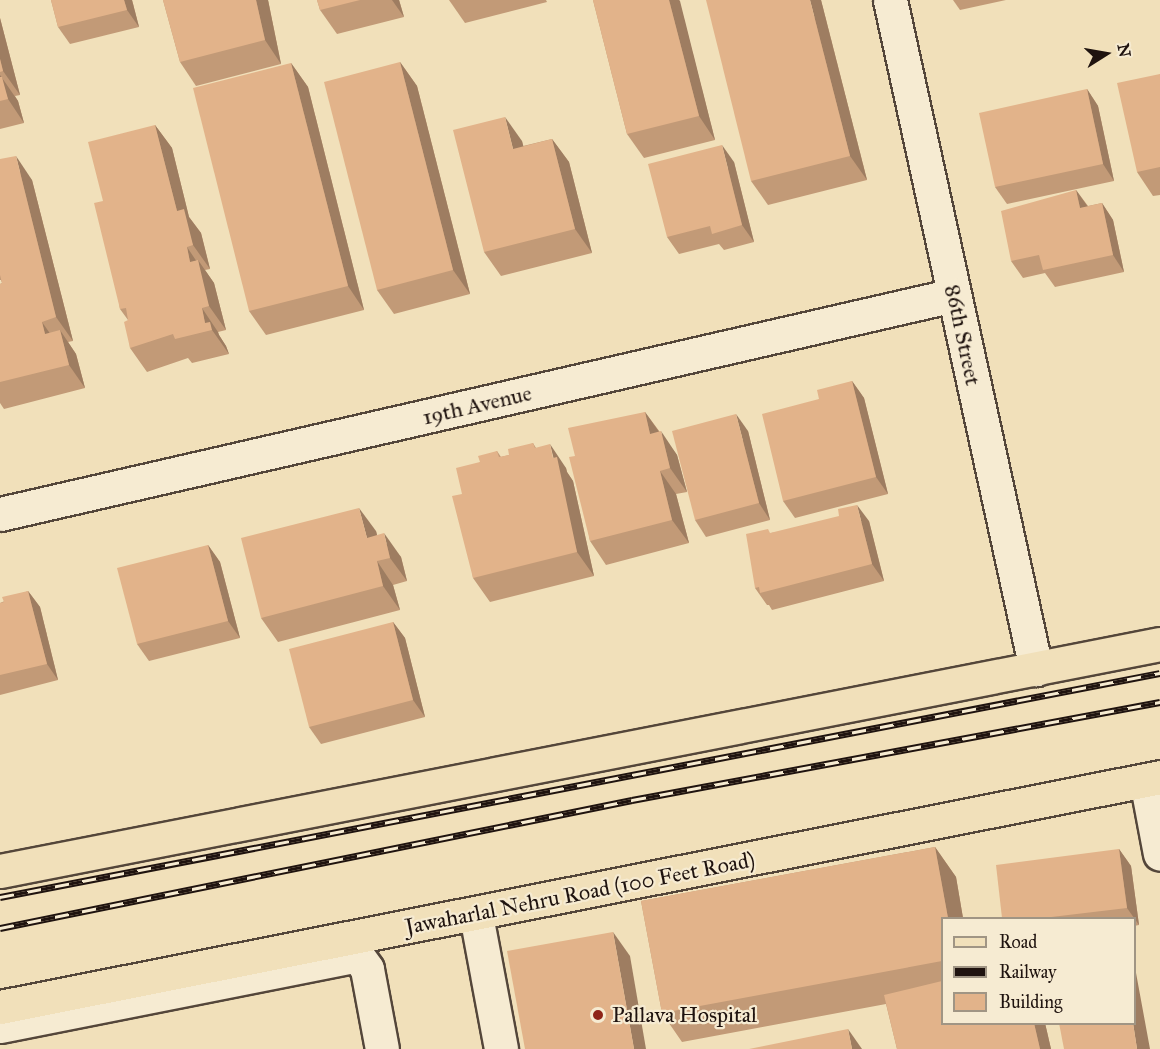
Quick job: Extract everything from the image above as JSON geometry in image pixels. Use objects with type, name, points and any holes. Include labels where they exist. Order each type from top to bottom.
[{"type":"main road","points":[[0,870],[1160,644]]},
{"type":"main road","name":"Jawaharlal Nehru Road (100 Feet Road)","points":[[0,1007],[231,973],[476,915],[1153,778]]},
{"type":"street","name":"86th Street","points":[[890,0],[1036,669]]},
{"type":"street","name":"19th Avenue","points":[[0,514],[954,295]]},
{"type":"street","points":[[1153,778],[1160,854]]},
{"type":"street","points":[[476,915],[501,1049]]},
{"type":"street","points":[[0,1026],[231,973],[357,955],[367,969],[382,1049]]},
{"type":"building","points":[[51,0],[124,0],[127,10],[58,27]]},
{"type":"building","points":[[163,0],[256,0],[265,40],[180,62]]},
{"type":"building","points":[[317,0],[360,0],[320,10]]},
{"type":"building","points":[[593,0],[669,0],[699,116],[627,134]]},
{"type":"building","points":[[706,0],[810,0],[850,156],[751,181]]},
{"type":"building","points":[[400,62],[453,270],[377,290],[324,82]]},
{"type":"building","points":[[291,63],[348,286],[249,311],[193,88]]},
{"type":"building","points":[[1160,74],[1160,167],[1137,172],[1117,83]]},
{"type":"building","points":[[0,77],[2,77],[8,99],[0,101]]},
{"type":"building","points":[[1087,89],[1103,164],[995,187],[979,113]]},
{"type":"building","points":[[505,117],[513,149],[552,139],[575,229],[484,252],[453,130]]},
{"type":"building","points":[[155,125],[177,211],[184,209],[193,245],[187,247],[190,262],[198,260],[209,306],[202,308],[205,323],[210,322],[212,330],[175,339],[173,334],[130,348],[124,322],[128,320],[126,308],[120,309],[94,203],[103,201],[88,142]]},
{"type":"building","points":[[722,145],[742,225],[712,234],[710,226],[667,237],[648,164]]},
{"type":"building","points":[[16,156],[56,317],[42,322],[45,334],[60,330],[69,365],[0,382],[0,284],[2,283],[0,275],[0,159]]},
{"type":"building","points":[[1076,190],[1080,208],[1102,203],[1113,255],[1043,270],[1039,255],[1011,261],[1001,211]]},
{"type":"building","points":[[852,381],[876,477],[783,501],[762,414],[819,399],[817,390]]},
{"type":"building","points":[[645,412],[650,434],[661,431],[670,468],[660,471],[672,520],[590,541],[569,457],[575,456],[568,428]]},
{"type":"building","points":[[736,414],[759,503],[695,520],[672,431]]},
{"type":"building","points":[[533,443],[535,448],[550,444],[553,458],[557,457],[577,552],[473,578],[452,496],[462,494],[456,468],[480,462],[478,456],[497,451],[499,457],[509,455],[508,449]]},
{"type":"building","points":[[857,505],[872,564],[760,593],[759,587],[755,588],[746,534],[768,529],[770,533],[839,516],[838,509]]},
{"type":"building","points":[[359,508],[367,538],[384,533],[390,558],[377,561],[383,586],[261,618],[241,538]]},
{"type":"building","points":[[208,545],[228,621],[137,644],[117,568]]},
{"type":"building","points":[[28,591],[47,664],[0,675],[0,603],[4,602],[2,597]]},
{"type":"building","points":[[393,622],[413,700],[309,727],[289,649]]},
{"type":"building","points":[[935,847],[948,917],[941,917],[941,961],[662,1013],[641,901]]},
{"type":"building","points":[[1119,849],[1127,908],[1051,917],[1002,917],[996,865]]},
{"type":"building","points":[[613,932],[634,1049],[525,1049],[507,951]]},
{"type":"building","points":[[941,981],[941,1025],[1034,1025],[1040,1049],[897,1049],[884,995]]},
{"type":"building","points":[[1059,1025],[1133,1025],[1137,1049],[1064,1049]]},
{"type":"building","points":[[848,1029],[852,1049],[749,1049]]},
{"type":"railway","points":[[0,897],[1160,673]]},
{"type":"railway","points":[[0,928],[632,800],[1160,702]]},
{"type":"place","name":"Pallava Hospital","points":[[598,1015]]}]
